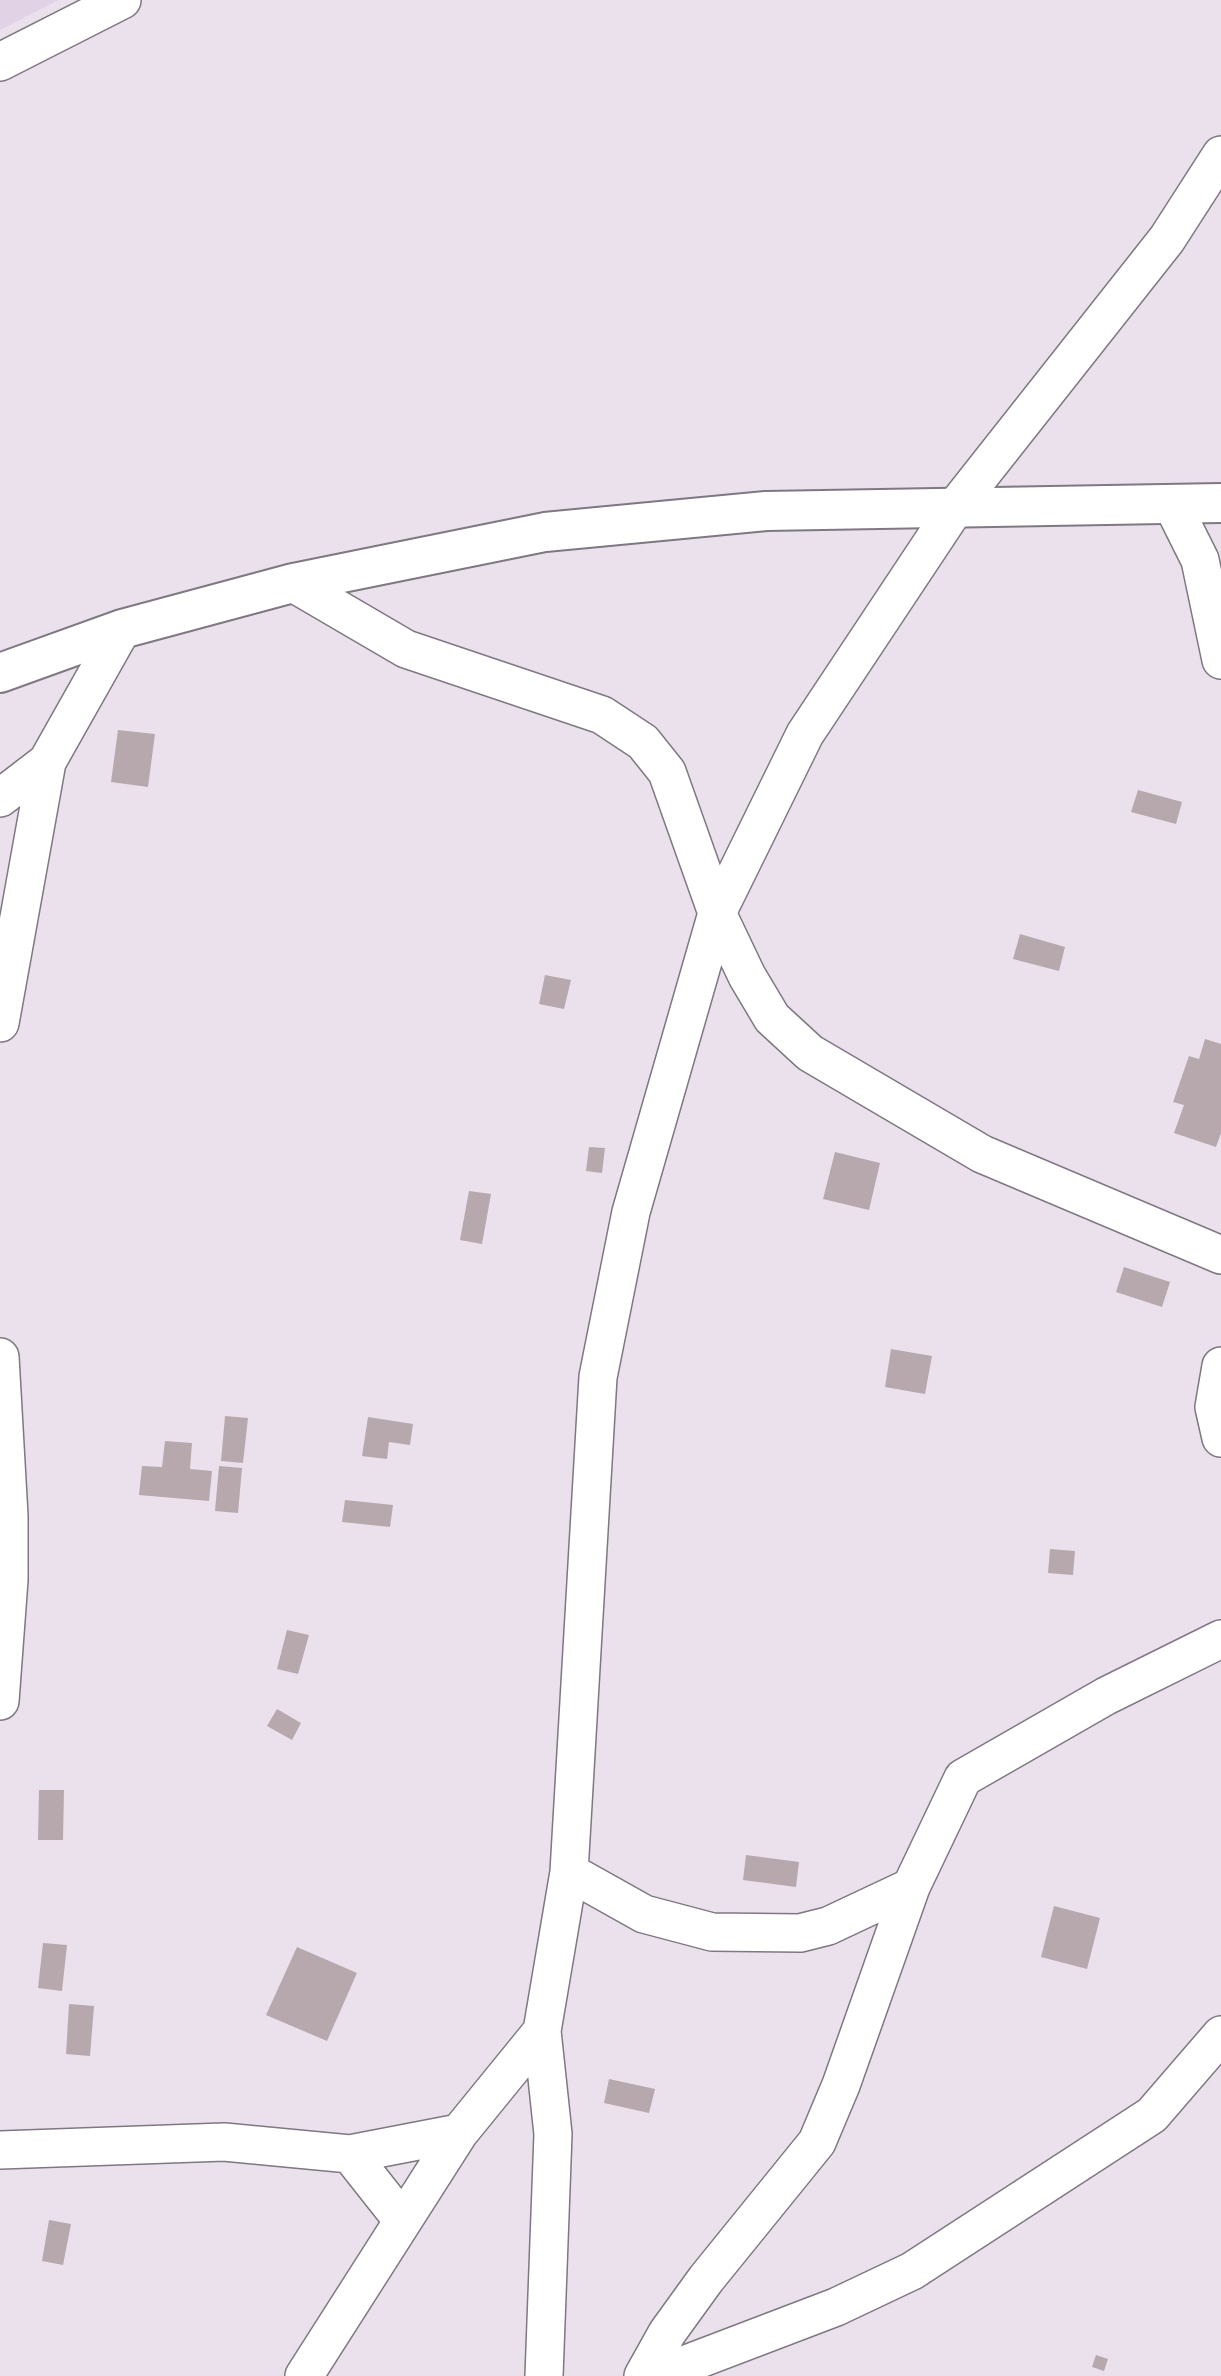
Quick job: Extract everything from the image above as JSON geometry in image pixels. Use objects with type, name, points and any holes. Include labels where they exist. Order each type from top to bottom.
[{"type":"street","points":[[0,62],[122,0]]},
{"type":"street","points":[[544,2376],[554,2134],[542,2031],[569,1872],[598,1377],[631,1212],[717,913],[805,734],[957,505],[1167,239],[1221,155]]},
{"type":"street","points":[[0,673],[122,629],[293,583],[545,532],[766,511],[957,505],[1221,503]]},
{"type":"street","points":[[1172,504],[1200,560],[1221,660]]},
{"type":"street","points":[[293,583],[406,649],[602,715],[643,742],[667,772],[717,913],[772,1018],[810,1053],[982,1154],[1221,1255]]},
{"type":"street","points":[[0,1023],[47,762],[122,629]]},
{"type":"street","points":[[0,798],[47,762]]},
{"type":"street","points":[[0,1357],[9,1516],[0,1701]]},
{"type":"street","points":[[1221,1366],[1214,1407],[1221,1438]]},
{"type":"street","points":[[642,2376],[667,2333],[706,2279],[817,2142],[841,2085],[911,1887],[963,1778],[1106,1696],[1221,1639]]},
{"type":"street","points":[[569,1872],[644,1914],[712,1932],[800,1933],[828,1926],[911,1887]]},
{"type":"street","points":[[304,2376],[459,2133],[542,2031]]},
{"type":"street","points":[[655,2376],[836,2307],[912,2271],[1152,2115],[1221,2035]]},
{"type":"street","points":[[0,2150],[224,2142],[350,2154],[459,2133]]},
{"type":"street","points":[[350,2154],[402,2221]]},
{"type":"shaded area","points":[[0,0],[59,0],[0,30]]},
{"type":"building","points":[[118,730],[155,734],[148,787],[111,782]]},
{"type":"building","points":[[1138,790],[1182,802],[1176,824],[1131,812]]},
{"type":"building","points":[[1020,934],[1065,947],[1059,971],[1013,959]]},
{"type":"building","points":[[545,975],[571,980],[564,1009],[539,1004]]},
{"type":"building","points":[[1205,1039],[1221,1044],[1221,1133],[1216,1147],[1174,1133],[1184,1105],[1173,1102],[1189,1056],[1199,1059]]},
{"type":"building","points":[[589,1147],[605,1148],[602,1173],[586,1171]]},
{"type":"building","points":[[835,1152],[880,1163],[869,1210],[823,1199]]},
{"type":"building","points":[[469,1191],[491,1194],[482,1244],[460,1240]]},
{"type":"building","points":[[1124,1267],[1170,1282],[1162,1307],[1116,1292]]},
{"type":"building","points":[[891,1349],[932,1356],[925,1394],[885,1387]]},
{"type":"building","points":[[225,1416],[248,1418],[243,1463],[221,1461]]},
{"type":"building","points":[[368,1417],[413,1424],[410,1445],[389,1442],[387,1459],[362,1456]]},
{"type":"building","points":[[165,1441],[192,1443],[190,1469],[212,1471],[209,1501],[139,1495],[142,1466],[162,1467]]},
{"type":"building","points":[[219,1466],[242,1468],[238,1513],[215,1511]]},
{"type":"building","points":[[345,1500],[393,1505],[390,1527],[342,1522]]},
{"type":"building","points":[[1050,1549],[1075,1551],[1073,1575],[1048,1573]]},
{"type":"building","points":[[287,1630],[309,1635],[298,1674],[277,1669]]},
{"type":"building","points":[[277,1709],[301,1723],[292,1740],[267,1726]]},
{"type":"building","points":[[39,1790],[64,1790],[63,1840],[38,1840]]},
{"type":"building","points":[[746,1855],[799,1862],[796,1887],[743,1880]]},
{"type":"building","points":[[1054,1906],[1100,1918],[1087,1969],[1041,1957]]},
{"type":"building","points":[[43,1943],[67,1945],[62,1991],[38,1988]]},
{"type":"building","points":[[297,1947],[357,1973],[327,2041],[266,2015]]},
{"type":"building","points":[[69,2004],[94,2006],[90,2056],[66,2054]]},
{"type":"building","points":[[609,2079],[655,2089],[649,2113],[604,2103]]},
{"type":"building","points":[[49,2220],[71,2224],[63,2265],[42,2261]]},
{"type":"building","points":[[1096,2355],[1108,2359],[1104,2371],[1092,2367]]}]
